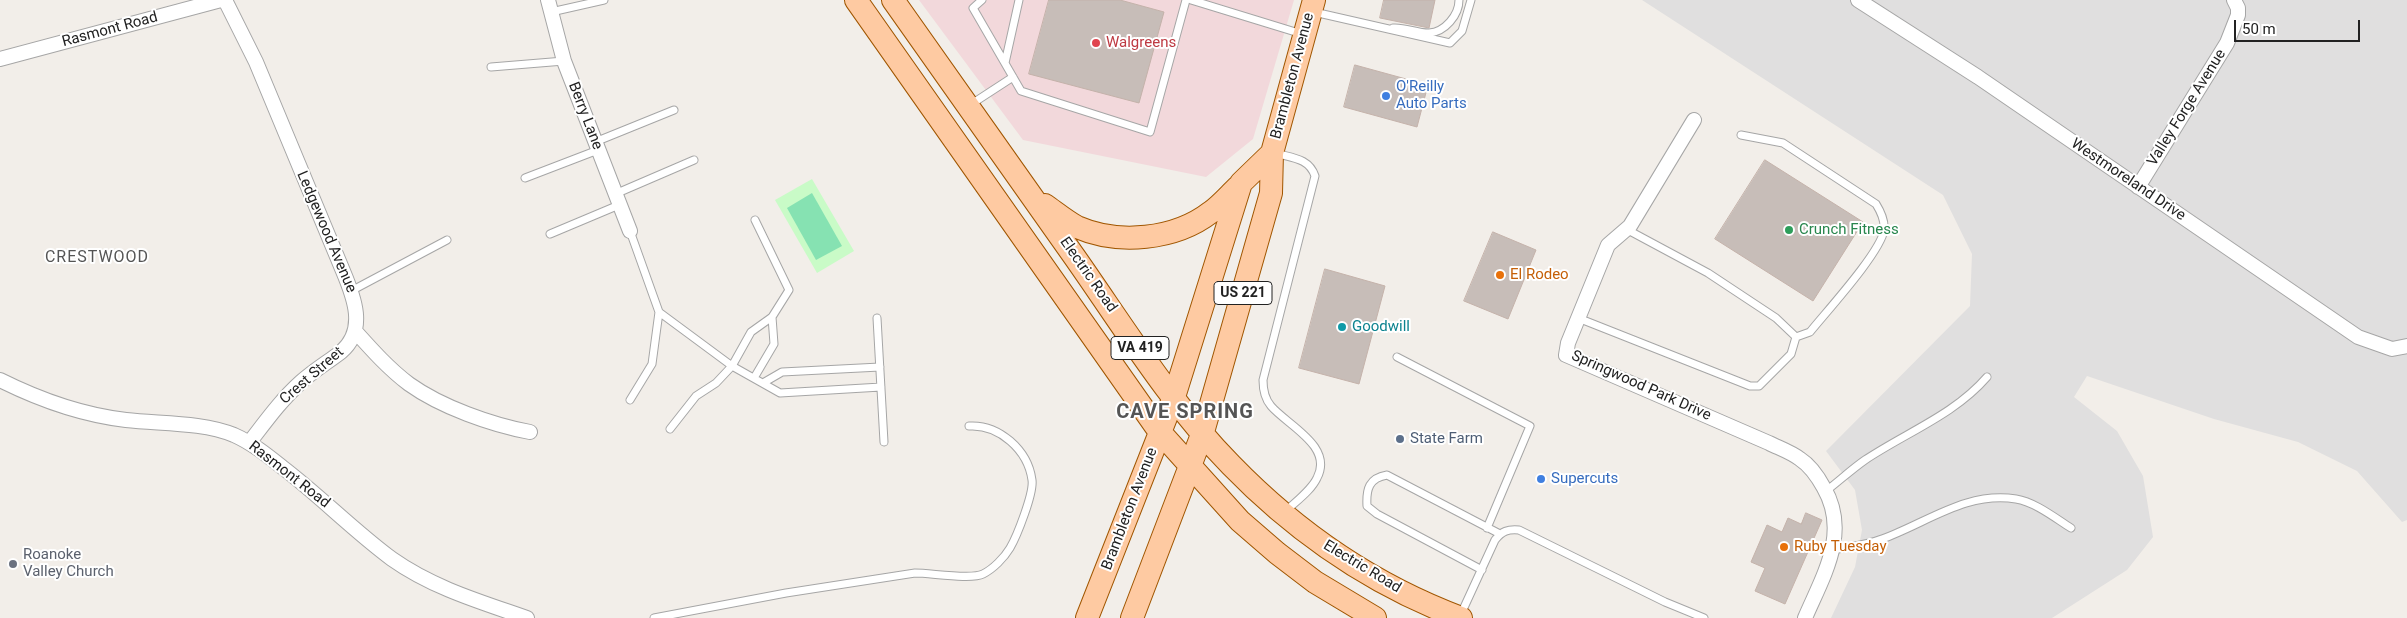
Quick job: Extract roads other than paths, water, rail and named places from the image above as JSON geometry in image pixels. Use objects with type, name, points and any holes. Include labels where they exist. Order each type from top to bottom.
[{"type":"main road","name":"Electric Road","points":[[893,0],[1174,396],[1230,464],[1283,514],[1323,546],[1367,574],[1414,598],[1460,618]]},
{"type":"main road","name":"Electric Road","points":[[861,2],[1159,431],[1240,520],[1276,553],[1315,582],[1376,618]]},
{"type":"main road","name":"Brambleton Avenue","points":[[1132,618],[1203,432],[1271,194],[1272,153],[1313,6]]},
{"type":"main road","name":"Brambleton Avenue","points":[[1088,614],[1174,396],[1242,183],[1272,153]]},
{"type":"main road","points":[[1032,196],[1076,226],[1110,237],[1149,237],[1182,228],[1211,213],[1242,183]]},
{"type":"street","name":"Rasmont Road","points":[[0,59],[221,0]]},
{"type":"street","name":"Ledgewood Avenue","points":[[225,0],[256,62],[351,291],[357,318],[354,331]]},
{"type":"street","name":"Westmoreland Drive","points":[[1858,0],[1978,77],[2358,337],[2392,349],[2405,347]]},
{"type":"street","name":"Valley Forge Avenue","points":[[2138,187],[2227,43],[2238,15],[2238,8],[2234,0]]},
{"type":"street","name":"Berry Lane","points":[[550,6],[564,61],[630,231]]},
{"type":"street","name":"Springwood Park Drive","points":[[1694,120],[1636,218],[1608,245],[1566,351],[1568,357],[1725,424],[1800,459],[1814,473],[1826,491],[1835,516],[1836,534],[1833,550],[1805,618]]},
{"type":"street","points":[[354,331],[387,366],[430,397],[482,418],[530,432]]},
{"type":"street","name":"Crest Street","points":[[250,443],[277,406],[302,381],[342,351],[354,331]]},
{"type":"street","name":"Rasmont Road","points":[[0,380],[55,402],[100,416],[213,429],[250,443],[317,494],[392,559],[421,577],[452,592],[527,618]]},
{"type":"lane","points":[[550,6],[604,0]]},
{"type":"lane","points":[[982,0],[973,8],[1021,91],[1150,132],[1186,0]]},
{"type":"lane","points":[[1005,63],[1019,0]]},
{"type":"lane","points":[[1191,0],[1305,35]]},
{"type":"lane","points":[[1385,29],[1402,27],[1429,33],[1438,30],[1449,23],[1457,12],[1459,0]]},
{"type":"lane","points":[[1313,6],[1385,29],[1450,43],[1462,31],[1471,0]]},
{"type":"lane","points":[[491,67],[564,61]]},
{"type":"lane","points":[[968,106],[1013,77]]},
{"type":"lane","points":[[525,178],[674,110]]},
{"type":"lane","points":[[1741,135],[1783,144],[1876,204],[1882,215],[1884,231],[1874,251],[1810,332],[1796,337]]},
{"type":"lane","points":[[1272,153],[1306,162],[1312,168],[1315,176],[1263,380],[1264,392],[1270,405],[1312,442],[1319,458],[1317,479],[1283,514]]},
{"type":"lane","points":[[550,234],[694,160]]},
{"type":"lane","points":[[670,429],[696,396],[716,383],[732,366],[751,332],[772,317],[789,290],[755,220]]},
{"type":"lane","points":[[1626,229],[1708,273],[1776,318],[1796,337]]},
{"type":"lane","points":[[630,231],[659,312],[652,364],[630,400]]},
{"type":"lane","points":[[351,291],[447,240]]},
{"type":"lane","points":[[659,312],[732,366],[780,393],[881,387]]},
{"type":"lane","points":[[754,378],[774,344],[772,317]]},
{"type":"lane","points":[[876,318],[884,442]]},
{"type":"lane","points":[[1578,318],[1750,386],[1759,386],[1791,354],[1796,337]]},
{"type":"lane","points":[[1397,357],[1530,426],[1485,527]]},
{"type":"lane","points":[[763,383],[782,372],[880,367]]},
{"type":"lane","points":[[1826,491],[1864,460],[1954,408],[1972,394],[1987,377]]},
{"type":"lane","points":[[654,618],[786,593],[915,573],[973,577],[982,574],[997,564],[1012,545],[1031,493],[1033,481],[1028,466],[1009,439],[989,428],[969,426]]},
{"type":"lane","points":[[1482,570],[1377,514],[1367,506],[1366,492],[1369,484],[1376,477],[1387,476],[1500,534]]},
{"type":"lane","points":[[1833,550],[1880,540],[1908,529],[1939,512],[1981,499],[2018,499],[2046,512],[2070,528]]},
{"type":"lane","points":[[1460,618],[1500,534],[1509,530],[1519,530],[1658,599],[1704,618]]},
{"type":"place","name":"Walgreens","points":[[1096,43]]},
{"type":"place","name":"O'Reilly Auto Parts","points":[[1386,96]]},
{"type":"place","name":"Crunch Fitness","points":[[1789,230]]},
{"type":"place","name":"El Rodeo","points":[[1500,275]]},
{"type":"place","name":"Goodwill","points":[[1342,327]]},
{"type":"place","name":"State Farm","points":[[1400,439]]},
{"type":"place","name":"Supercuts","points":[[1541,479]]},
{"type":"place","name":"Ruby Tuesday","points":[[1784,547]]},
{"type":"place","name":"Roanoke Valley Church","points":[[13,564]]},
{"type":"district","name":"CRESTWOOD","points":[[97,258]]},
{"type":"district","name":"CAVE SPRING","points":[[1185,413]]}]
